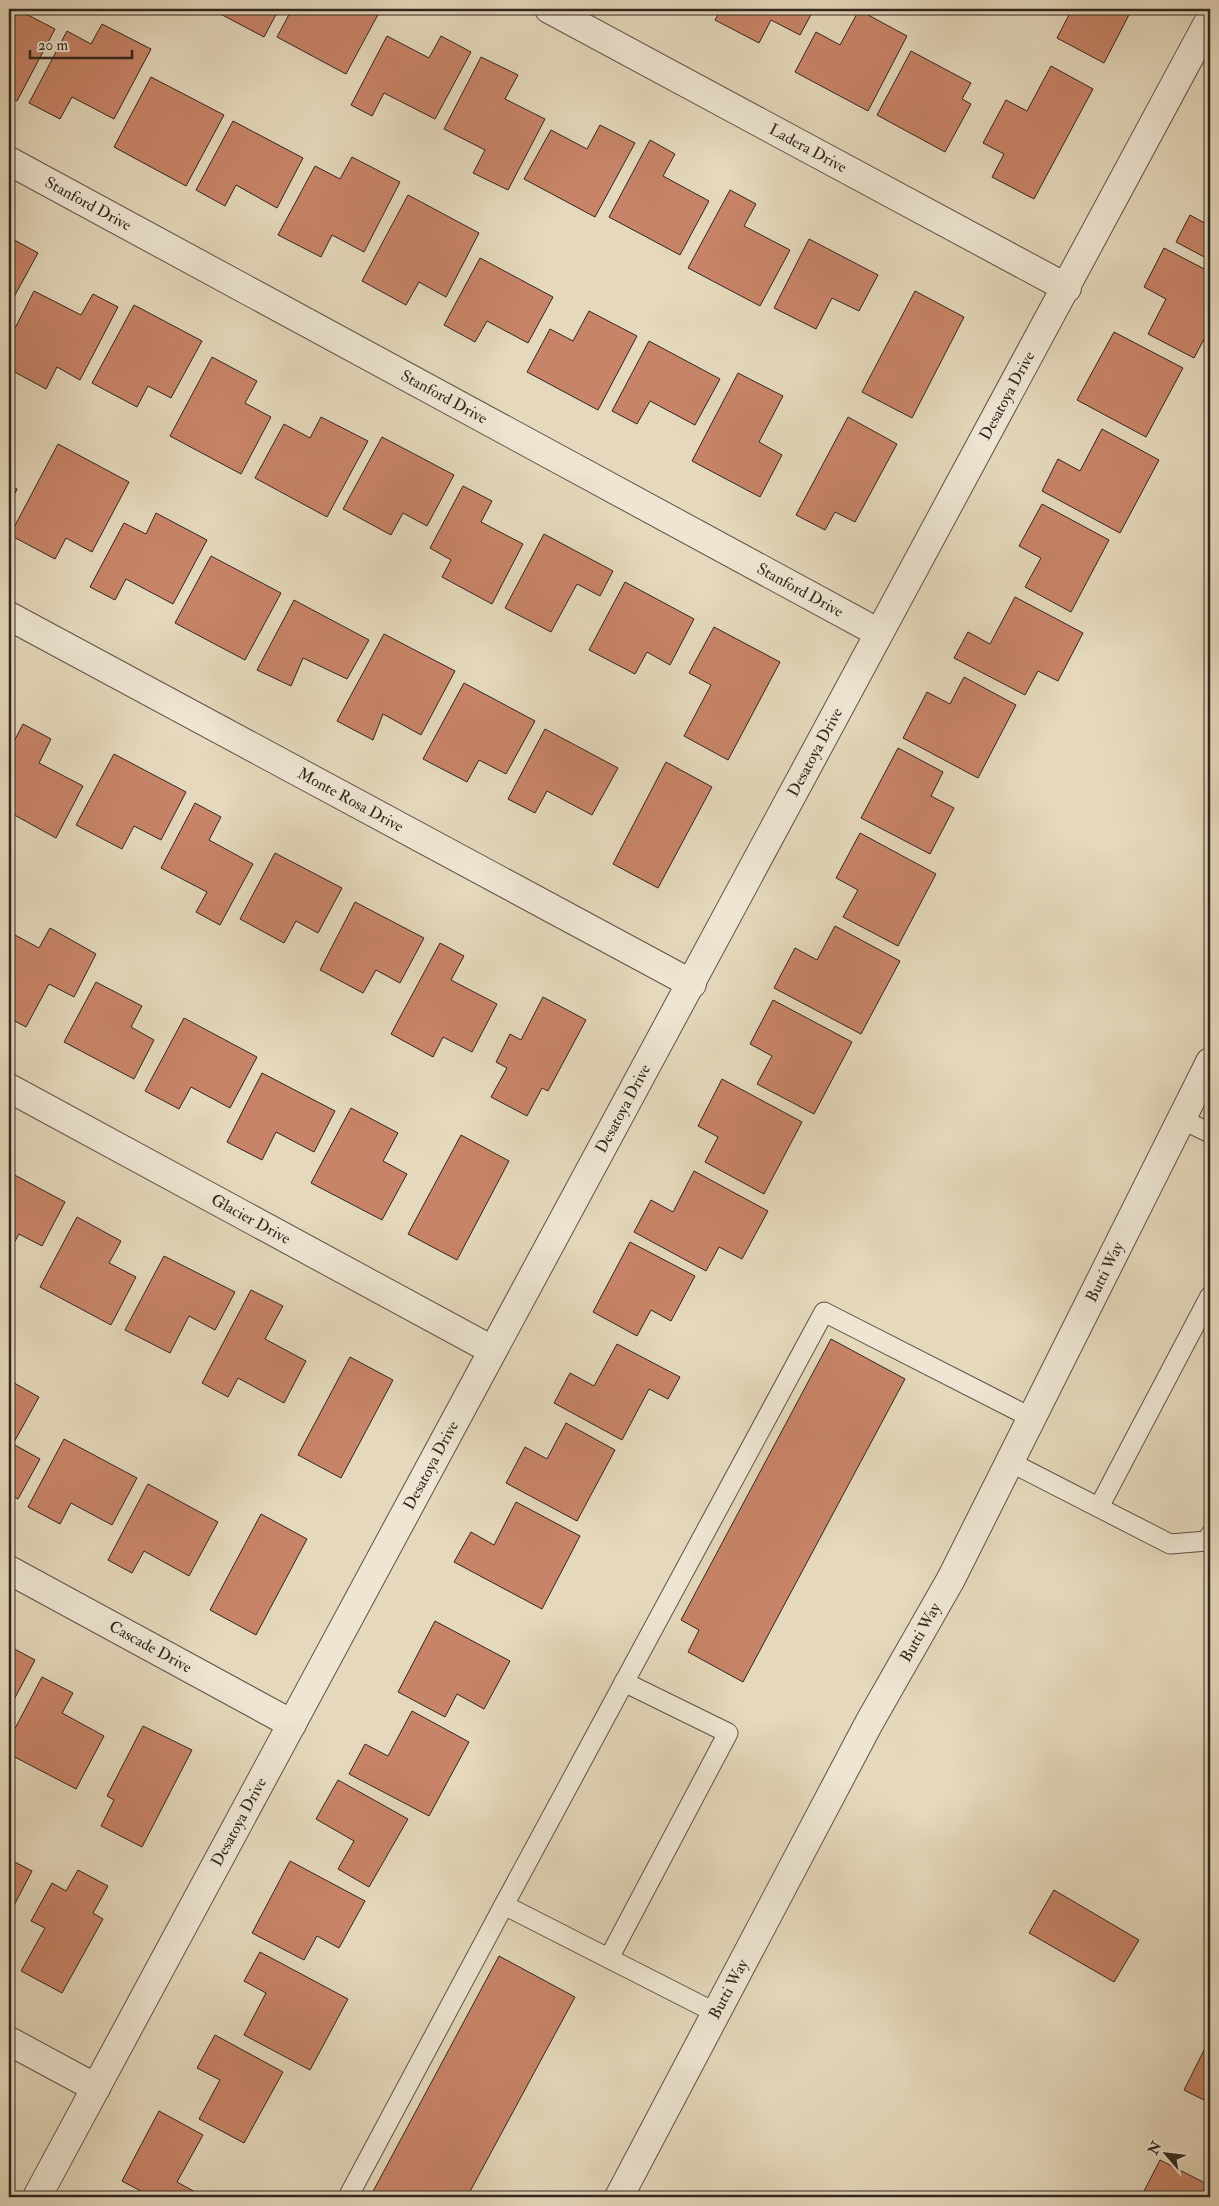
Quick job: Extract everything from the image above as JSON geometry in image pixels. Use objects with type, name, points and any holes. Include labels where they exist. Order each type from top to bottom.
[{"type":"street","name":"Ladera Drive","points":[[549,9],[1067,288]]},
{"type":"street","name":"Desatoya Drive","points":[[37,2197],[492,1350],[692,984],[878,634],[1067,288],[1210,19]]},
{"type":"street","name":"Stanford Drive","points":[[9,161],[878,634]]},
{"type":"street","name":"Monte Rosa Drive","points":[[9,616],[692,984]]},
{"type":"street","name":"Butti Way","points":[[619,2197],[869,1723],[951,1579],[1210,1062]]},
{"type":"street","name":"Glacier Drive","points":[[9,1088],[492,1350]]},
{"type":"street","name":"Cascade Drive","points":[[9,1570],[292,1724]]},
{"type":"street","points":[[9,2041],[96,2088]]},
{"type":"lane","points":[[1181,1119],[1210,1134]]},
{"type":"lane","points":[[1099,1507],[1210,1296]]},
{"type":"lane","points":[[348,2197],[824,1312],[1032,1418]]},
{"type":"lane","points":[[1010,1462],[1170,1544],[1207,1541],[1210,1535]]},
{"type":"lane","points":[[609,1958],[728,1733],[624,1682]]},
{"type":"lane","points":[[504,1905],[716,2013]]},
{"type":"building","points":[[9,9],[16,9],[55,29],[17,101],[9,96]]},
{"type":"building","points":[[211,9],[279,9],[264,37]]},
{"type":"building","points":[[292,9],[381,9],[346,74],[277,37]]},
{"type":"building","points":[[721,9],[814,9],[800,35],[771,20],[759,43],[715,20]]},
{"type":"building","points":[[1072,9],[1132,9],[1104,63],[1057,38]]},
{"type":"building","points":[[859,10],[907,36],[868,111],[795,72],[816,32],[840,45]]},
{"type":"building","points":[[102,24],[151,49],[114,119],[72,97],[60,119],[29,103],[67,31],[91,44]]},
{"type":"building","points":[[387,36],[429,58],[441,36],[471,52],[435,119],[384,93],[372,116],[351,105]]},
{"type":"building","points":[[911,51],[971,83],[962,99],[971,104],[945,152],[877,115]]},
{"type":"building","points":[[481,57],[518,75],[505,99],[545,119],[508,190],[473,173],[485,150],[444,129]]},
{"type":"building","points":[[1051,66],[1093,89],[1034,199],[992,177],[1004,154],[983,143],[1006,100],[1027,111]]},
{"type":"building","points":[[151,77],[224,115],[186,186],[114,147]]},
{"type":"building","points":[[233,121],[303,158],[277,208],[236,185],[225,206],[196,190]]},
{"type":"building","points":[[600,125],[635,143],[595,217],[524,179],[551,130],[587,149]]},
{"type":"building","points":[[650,140],[675,154],[663,176],[709,201],[680,255],[609,217]]},
{"type":"building","points":[[352,157],[400,182],[364,252],[332,235],[321,257],[278,235],[315,166],[340,179]]},
{"type":"building","points":[[730,190],[756,204],[744,226],[790,250],[760,306],[688,268]]},
{"type":"building","points":[[408,195],[479,233],[446,297],[419,282],[406,305],[362,281]]},
{"type":"building","points":[[1190,215],[1210,226],[1210,260],[1176,242]]},
{"type":"building","points":[[9,237],[38,253],[9,306]]},
{"type":"building","points":[[809,239],[878,275],[859,311],[832,298],[816,329],[774,308]]},
{"type":"building","points":[[1164,248],[1210,272],[1210,328],[1194,358],[1148,334],[1166,299],[1144,287]]},
{"type":"building","points":[[480,258],[553,297],[528,343],[487,321],[475,342],[444,325]]},
{"type":"building","points":[[34,291],[81,315],[93,294],[118,307],[80,380],[57,367],[46,389],[9,369],[9,340]]},
{"type":"building","points":[[915,291],[964,317],[912,418],[862,392]]},
{"type":"building","points":[[134,305],[202,341],[171,398],[148,386],[137,407],[92,383]]},
{"type":"building","points":[[589,311],[637,336],[598,410],[527,372],[550,329],[573,341]]},
{"type":"building","points":[[1114,332],[1183,368],[1146,437],[1077,400]]},
{"type":"building","points":[[649,341],[720,379],[695,425],[650,401],[637,424],[612,411]]},
{"type":"building","points":[[212,357],[257,381],[245,403],[271,417],[241,474],[170,436]]},
{"type":"building","points":[[738,373],[783,396],[759,442],[782,455],[760,497],[692,461]]},
{"type":"building","points":[[321,417],[368,441],[327,517],[255,478],[284,424],[310,438]]},
{"type":"building","points":[[848,417],[897,444],[855,522],[835,512],[825,530],[796,515]]},
{"type":"building","points":[[1102,429],[1159,460],[1120,533],[1042,491],[1058,459],[1080,471]]},
{"type":"building","points":[[382,437],[454,475],[427,526],[403,513],[391,535],[343,509]]},
{"type":"building","points":[[58,444],[129,482],[92,552],[66,538],[55,559],[10,535]]},
{"type":"building","points":[[9,485],[17,489],[9,506]]},
{"type":"building","points":[[463,486],[492,501],[481,522],[523,544],[492,604],[442,577],[451,560],[430,548]]},
{"type":"building","points":[[1042,504],[1109,540],[1071,612],[1025,587],[1041,558],[1019,546]]},
{"type":"building","points":[[156,513],[207,540],[173,604],[126,579],[115,600],[90,587],[124,523],[146,534]]},
{"type":"building","points":[[544,534],[613,571],[600,596],[577,584],[551,632],[505,608]]},
{"type":"building","points":[[211,556],[281,593],[245,660],[175,623]]},
{"type":"building","points":[[625,582],[694,619],[670,665],[647,652],[635,674],[589,650]]},
{"type":"building","points":[[1015,597],[1083,633],[1058,681],[1038,671],[1025,695],[954,658],[968,632],[990,644]]},
{"type":"building","points":[[294,600],[369,640],[347,679],[303,658],[291,686],[257,670]]},
{"type":"building","points":[[714,627],[780,662],[728,760],[684,736],[711,685],[689,673]]},
{"type":"building","points":[[384,634],[455,671],[421,735],[383,714],[373,740],[337,721]]},
{"type":"building","points":[[964,677],[1016,705],[978,778],[903,738],[927,692],[950,704]]},
{"type":"building","points":[[464,683],[535,721],[506,774],[479,760],[467,782],[423,759]]},
{"type":"building","points":[[23,724],[51,739],[39,763],[83,786],[56,838],[9,812],[9,751]]},
{"type":"building","points":[[545,729],[618,768],[592,815],[547,791],[535,813],[508,799]]},
{"type":"building","points":[[898,748],[943,772],[931,796],[954,808],[930,854],[861,818]]},
{"type":"building","points":[[114,754],[186,792],[161,840],[134,826],[122,849],[76,825]]},
{"type":"building","points":[[666,762],[712,787],[658,888],[613,864]]},
{"type":"building","points":[[195,803],[221,817],[209,840],[253,864],[220,925],[196,912],[207,892],[161,868]]},
{"type":"building","points":[[860,833],[936,874],[898,946],[843,917],[858,890],[836,878]]},
{"type":"building","points":[[275,853],[342,888],[318,933],[296,921],[284,943],[240,919]]},
{"type":"building","points":[[355,902],[424,938],[400,983],[376,970],[363,993],[320,970]]},
{"type":"building","points":[[835,926],[900,961],[861,1034],[774,988],[795,948],[817,960]]},
{"type":"building","points":[[50,928],[96,954],[74,997],[49,984],[26,1027],[9,1018],[9,947],[15,935],[39,948]]},
{"type":"building","points":[[440,943],[464,956],[451,980],[497,1004],[472,1052],[443,1037],[433,1057],[391,1034]]},
{"type":"building","points":[[96,982],[142,1006],[131,1027],[154,1040],[134,1079],[64,1042]]},
{"type":"building","points":[[543,997],[586,1020],[548,1091],[542,1088],[527,1116],[491,1097],[507,1068],[496,1062],[510,1034],[521,1040]]},
{"type":"building","points":[[773,1000],[852,1042],[814,1114],[757,1084],[772,1056],[750,1044]]},
{"type":"building","points":[[184,1018],[257,1057],[230,1108],[191,1087],[179,1109],[145,1091]]},
{"type":"building","points":[[262,1073],[335,1111],[314,1152],[276,1132],[262,1160],[227,1142]]},
{"type":"building","points":[[722,1079],[802,1122],[764,1194],[705,1162],[718,1137],[698,1126]]},
{"type":"building","points":[[351,1108],[398,1133],[383,1161],[407,1174],[382,1220],[311,1183]]},
{"type":"building","points":[[461,1135],[509,1161],[457,1260],[408,1234]]},
{"type":"building","points":[[694,1171],[768,1211],[742,1259],[719,1247],[706,1271],[634,1232],[651,1200],[673,1212]]},
{"type":"building","points":[[9,1172],[65,1202],[42,1246],[19,1234],[9,1252]]},
{"type":"building","points":[[77,1217],[121,1241],[109,1263],[136,1277],[111,1325],[40,1287]]},
{"type":"building","points":[[630,1242],[695,1276],[671,1321],[651,1310],[637,1336],[593,1312]]},
{"type":"building","points":[[164,1256],[235,1292],[215,1330],[189,1316],[170,1353],[125,1330]]},
{"type":"building","points":[[251,1290],[283,1306],[265,1339],[306,1361],[284,1403],[238,1378],[228,1397],[202,1383]]},
{"type":"building","points":[[831,1339],[905,1379],[743,1682],[688,1652],[699,1630],[681,1620]]},
{"type":"building","points":[[617,1344],[680,1377],[668,1399],[649,1389],[622,1440],[554,1403],[570,1373],[594,1386]]},
{"type":"building","points":[[350,1357],[393,1380],[341,1478],[298,1455]]},
{"type":"building","points":[[9,1380],[39,1397],[13,1444],[40,1459],[18,1499],[9,1494]]},
{"type":"building","points":[[566,1423],[615,1450],[577,1521],[506,1483],[525,1447],[547,1459]]},
{"type":"building","points":[[64,1439],[137,1478],[112,1525],[71,1503],[60,1524],[28,1507]]},
{"type":"building","points":[[148,1484],[218,1522],[189,1576],[144,1551],[132,1573],[108,1560]]},
{"type":"building","points":[[516,1502],[580,1536],[542,1609],[454,1562],[471,1532],[494,1545]]},
{"type":"building","points":[[261,1514],[307,1539],[256,1635],[210,1610]]},
{"type":"building","points":[[435,1621],[510,1661],[484,1709],[457,1694],[445,1717],[398,1692]]},
{"type":"building","points":[[9,1646],[35,1660],[9,1709]]},
{"type":"building","points":[[42,1677],[73,1693],[62,1713],[104,1736],[76,1789],[9,1754],[9,1740]]},
{"type":"building","points":[[412,1711],[469,1742],[429,1816],[349,1774],[365,1744],[388,1756]]},
{"type":"building","points":[[143,1726],[192,1750],[142,1847],[101,1826],[114,1800],[107,1796]]},
{"type":"building","points":[[338,1780],[408,1819],[369,1887],[338,1869],[354,1841],[316,1819]]},
{"type":"building","points":[[9,1859],[32,1871],[9,1915]]},
{"type":"building","points":[[290,1861],[365,1901],[339,1948],[317,1936],[304,1960],[252,1933]]},
{"type":"building","points":[[78,1870],[108,1886],[93,1913],[103,1919],[62,1993],[21,1971],[45,1928],[31,1921],[52,1883],[66,1891]]},
{"type":"building","points":[[1054,1890],[1139,1940],[1114,1982],[1029,1933]]},
{"type":"building","points":[[260,1952],[348,1999],[310,2070],[244,2035],[266,1993],[244,1981]]},
{"type":"building","points":[[499,1956],[575,1997],[467,2197],[370,2197]]},
{"type":"building","points":[[215,2035],[283,2072],[244,2143],[199,2119],[220,2080],[197,2068]]},
{"type":"building","points":[[1210,2038],[1210,2103],[1184,2090]]},
{"type":"building","points":[[159,2111],[203,2135],[177,2182],[197,2193],[195,2197],[152,2197],[122,2181]]},
{"type":"building","points":[[1160,2160],[1207,2184],[1200,2197],[1141,2197]]}]
